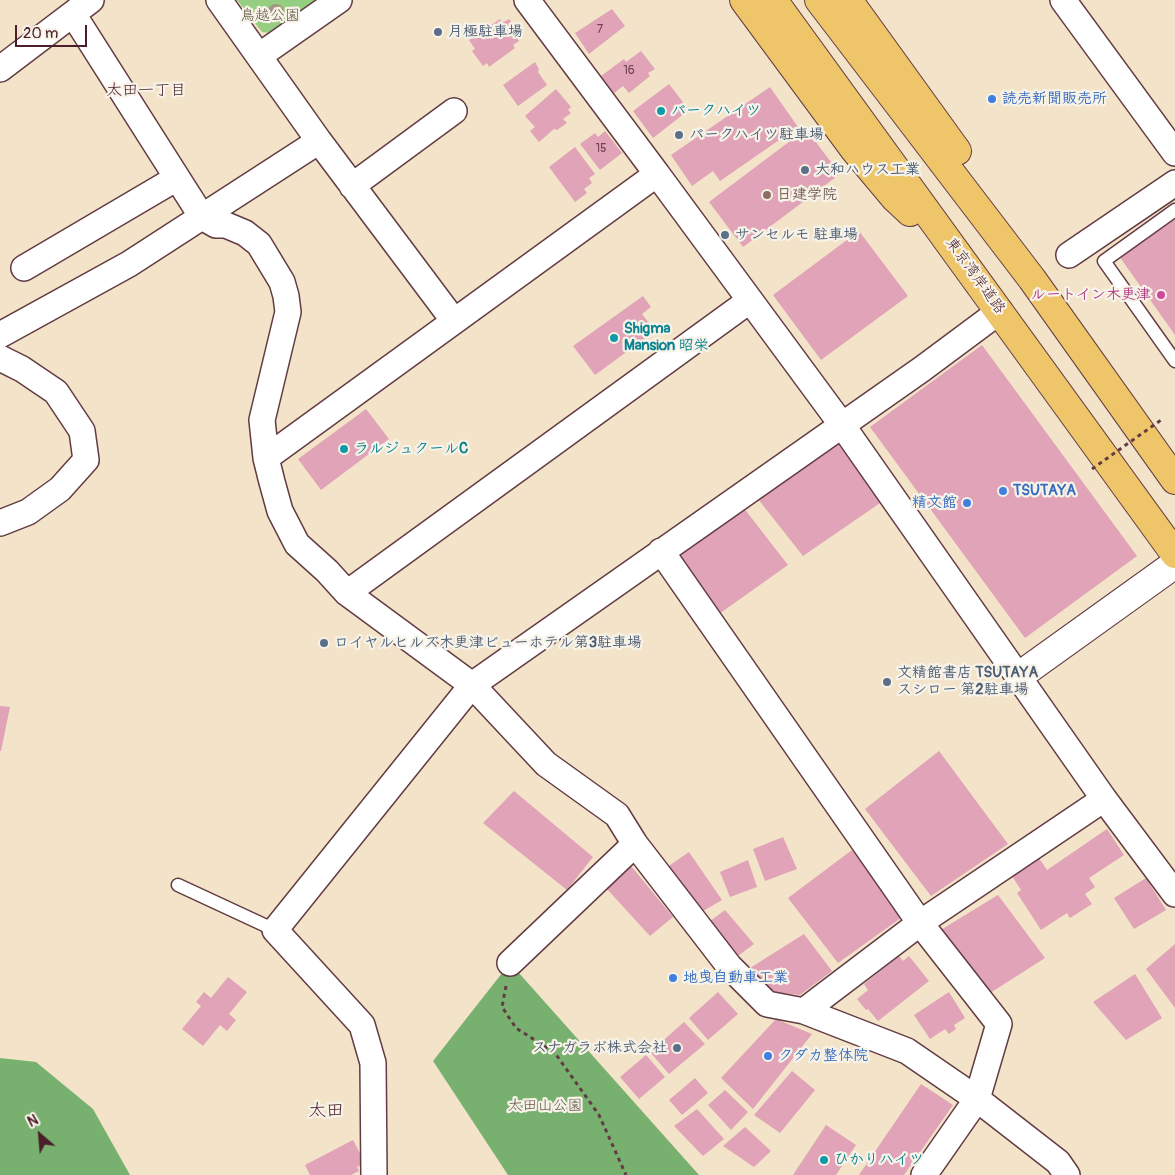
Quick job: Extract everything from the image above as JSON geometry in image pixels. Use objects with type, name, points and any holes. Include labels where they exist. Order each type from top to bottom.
[{"type":"highway","points":[[744,0],[854,149],[895,198],[970,271]]},
{"type":"highway","name":"東京湾岸道路","points":[[773,0],[1175,554]]},
{"type":"highway","points":[[819,0],[1032,279],[1175,480]]},
{"type":"highway","points":[[848,0],[955,148],[1032,279]]},
{"type":"street","points":[[219,0],[319,141],[454,322]]},
{"type":"street","points":[[259,56],[339,0]]},
{"type":"street","points":[[527,0],[842,425],[1104,799],[1175,894]]},
{"type":"street","points":[[1063,0],[1175,153]]},
{"type":"street","points":[[0,69],[82,7],[177,178],[202,217],[216,225],[226,225],[245,233],[259,244],[282,282],[286,296],[288,312],[262,420],[266,458],[280,511],[297,544],[347,593],[472,685],[546,764],[617,815],[635,844],[729,966],[767,1004],[804,1011],[907,1051],[977,1099],[1058,1162],[1067,1175]]},
{"type":"street","points":[[352,186],[454,111]]},
{"type":"street","points":[[0,336],[129,264],[319,141]]},
{"type":"street","points":[[266,458],[656,174]]},
{"type":"street","points":[[24,268],[177,178]]},
{"type":"street","points":[[1069,256],[1175,183]]},
{"type":"street","points":[[347,593],[749,301]]},
{"type":"street","points":[[374,1175],[372,1063],[362,1025],[275,930],[472,685],[922,369],[1000,311]]},
{"type":"street","points":[[0,358],[22,369],[56,392],[82,431],[86,460],[60,489],[28,512],[0,524]]},
{"type":"street","points":[[661,551],[920,923],[1000,1024],[977,1099],[924,1175]]},
{"type":"street","points":[[1019,676],[1175,564]]},
{"type":"street","points":[[804,1011],[920,923],[1104,799]]},
{"type":"street","points":[[510,964],[635,844]]},
{"type":"lane","points":[[1175,210],[1104,261],[1175,361]]},
{"type":"lane","points":[[178,885],[275,930]]},
{"type":"path","points":[[1092,469],[1161,420]]},
{"type":"path","points":[[510,964],[502,1007],[516,1028],[555,1053],[599,1114],[626,1175]]},
{"type":"green space","name":"鳥越公園","points":[[237,0],[322,0],[272,33],[262,32]]},
{"type":"green space","name":"太田山公園","points":[[510,963],[699,1175],[508,1175],[433,1061]]},
{"type":"green space","points":[[0,1058],[36,1062],[93,1109],[130,1175],[0,1175]]},
{"type":"building","points":[[612,9],[625,26],[589,54],[575,33]]},
{"type":"building","points":[[500,19],[502,23],[509,19],[514,26],[511,29],[519,41],[513,45],[515,48],[489,67],[487,63],[483,66],[472,51],[475,49],[469,40]]},
{"type":"building","points":[[641,51],[655,69],[648,73],[650,76],[629,93],[623,86],[614,93],[601,76],[624,59],[626,62]]},
{"type":"building","points":[[535,62],[539,69],[538,72],[547,85],[518,106],[503,85]]},
{"type":"building","name":"パークハイツ","points":[[669,84],[689,110],[653,138],[633,111]]},
{"type":"building","points":[[770,87],[798,127],[720,181],[713,171],[692,186],[671,155]]},
{"type":"building","points":[[556,89],[571,107],[568,110],[571,113],[563,119],[567,123],[557,130],[554,129],[539,142],[530,131],[535,127],[525,116]]},
{"type":"building","points":[[806,129],[840,174],[743,247],[709,202]]},
{"type":"building","points":[[605,131],[622,153],[600,170],[580,144],[595,133],[598,137]]},
{"type":"building","points":[[575,147],[595,174],[589,178],[592,183],[584,189],[587,193],[575,202],[549,167]]},
{"type":"building","name":"ルートイン木更津","points":[[1175,217],[1175,335],[1119,256]]},
{"type":"building","points":[[859,231],[908,296],[821,360],[773,295]]},
{"type":"building","name":"Shigma Mansion 昭栄","points":[[643,296],[651,307],[642,314],[655,331],[595,375],[573,346]]},
{"type":"building","name":"TSUTAYA","points":[[982,345],[1137,556],[1025,638],[870,427]]},
{"type":"building","name":"ラルジュクールC","points":[[366,409],[389,439],[321,490],[298,459]]},
{"type":"building","points":[[838,444],[883,501],[803,556],[758,499]]},
{"type":"building","points":[[743,507],[788,565],[719,614],[677,555]]},
{"type":"building","points":[[0,706],[10,707],[1,751],[0,751]]},
{"type":"building","points":[[939,751],[1008,844],[931,896],[865,809]]},
{"type":"building","points":[[514,791],[593,857],[567,890],[483,823]]},
{"type":"building","points":[[1107,829],[1124,855],[1089,878],[1095,887],[1085,894],[1092,904],[1070,918],[1067,913],[1041,930],[1017,893],[1021,890],[1010,873],[1037,855],[1047,870]]},
{"type":"building","points":[[783,837],[797,869],[765,881],[753,849]]},
{"type":"building","points":[[852,850],[905,915],[838,963],[788,898]]},
{"type":"building","points":[[689,852],[722,900],[698,914],[663,870]]},
{"type":"building","points":[[748,860],[757,887],[730,897],[720,872]]},
{"type":"building","points":[[631,866],[673,917],[650,936],[606,888]]},
{"type":"building","points":[[1146,878],[1166,910],[1134,929],[1114,898]]},
{"type":"building","points":[[998,895],[1045,958],[987,995],[939,931]]},
{"type":"building","points":[[725,910],[754,944],[731,961],[702,927]]},
{"type":"building","points":[[804,934],[832,971],[800,995],[774,992],[750,968]]},
{"type":"building","points":[[1175,944],[1175,1008],[1146,969]]},
{"type":"building","points":[[899,956],[903,961],[909,956],[929,981],[878,1021],[857,999],[868,990],[864,984]]},
{"type":"building","points":[[1135,974],[1162,1018],[1126,1040],[1093,1002]]},
{"type":"building","points":[[228,977],[247,992],[229,1014],[236,1020],[227,1031],[220,1025],[203,1046],[182,1029],[201,1006],[196,1002],[204,992],[211,998]]},
{"type":"building","points":[[718,992],[738,1014],[708,1040],[689,1018]]},
{"type":"building","points":[[949,992],[965,1018],[954,1025],[956,1029],[949,1034],[945,1029],[930,1039],[914,1015]]},
{"type":"building","name":"クダカ整体院","points":[[776,1019],[812,1034],[753,1109],[721,1078]]},
{"type":"building","name":"スナガラボ株式会社","points":[[684,1022],[705,1044],[669,1074],[650,1052]]},
{"type":"building","points":[[646,1055],[665,1077],[639,1099],[620,1077]]},
{"type":"building","points":[[792,1071],[815,1090],[780,1133],[754,1115]]},
{"type":"building","points":[[695,1078],[708,1093],[682,1115],[669,1100]]},
{"type":"building","points":[[921,1084],[953,1105],[904,1175],[859,1175]]},
{"type":"building","points":[[725,1090],[748,1112],[731,1130],[708,1105]]},
{"type":"building","points":[[697,1109],[724,1139],[703,1156],[674,1126]]},
{"type":"building","name":"ひかりハイツ","points":[[826,1125],[856,1145],[836,1175],[793,1175]]},
{"type":"building","points":[[745,1127],[771,1151],[754,1167],[723,1146]]},
{"type":"building","points":[[353,1140],[365,1163],[357,1167],[359,1171],[351,1175],[310,1175],[305,1165]]},
{"type":"place","name":"月極駐車場","points":[[438,32]]},
{"type":"place","name":"読売新聞販売所","points":[[992,99]]},
{"type":"place","name":"パークハイツ","points":[[661,111]]},
{"type":"place","name":"パークハイツ駐車場","points":[[679,135]]},
{"type":"place","name":"大和ハウス工業","points":[[805,170]]},
{"type":"place","name":"日建学院","points":[[767,195]]},
{"type":"place","name":"サンセルモ 駐車場","points":[[725,235]]},
{"type":"place","name":"ルートイン木更津","points":[[1161,295]]},
{"type":"place","name":"Shigma Mansion 昭栄","points":[[614,338]]},
{"type":"place","name":"ラルジュクールC","points":[[344,449]]},
{"type":"place","name":"TSUTAYA","points":[[1003,491]]},
{"type":"place","name":"精文館","points":[[967,503]]},
{"type":"place","name":"ロイヤルヒルズ木更津ビューホテル第3駐車場","points":[[324,643]]},
{"type":"place","name":"文精館書店 TSUTAYA スシロー 第2駐車場","points":[[887,682]]},
{"type":"place","name":"地曵自動車工業","points":[[673,978]]},
{"type":"place","name":"スナガラボ株式会社","points":[[677,1048]]},
{"type":"place","name":"クダカ整体院","points":[[768,1056]]},
{"type":"place","name":"ひかりハイツ","points":[[824,1160]]},
{"type":"district","name":"太田一丁目","points":[[146,91]]},
{"type":"district","name":"太田","points":[[326,1111]]}]
